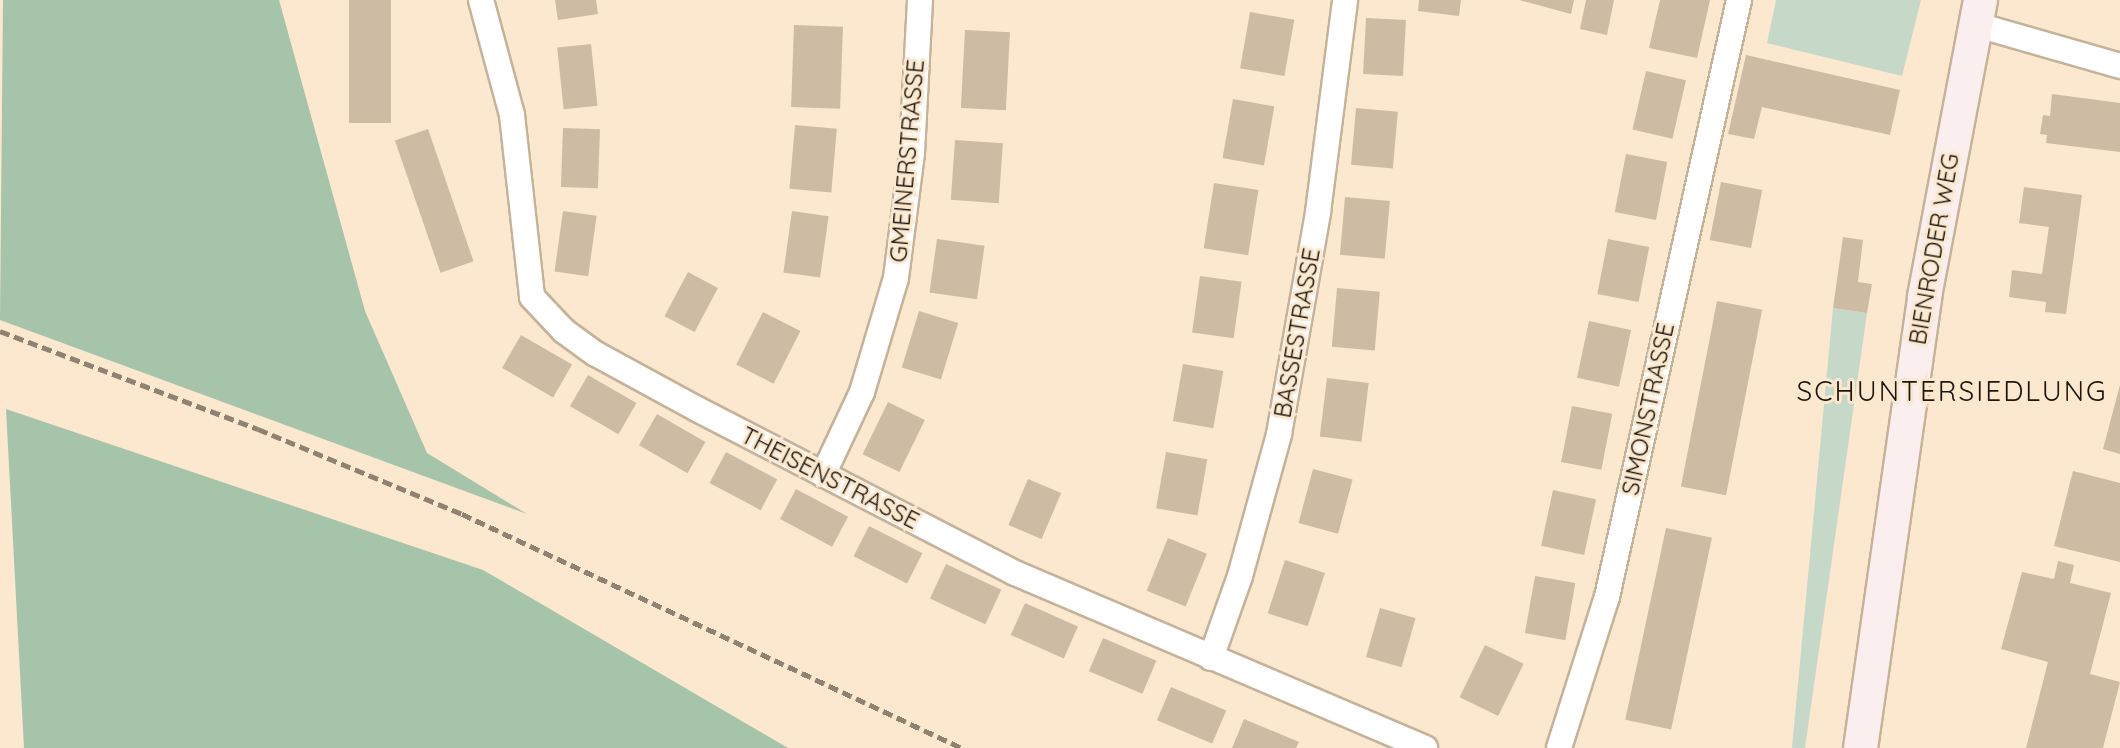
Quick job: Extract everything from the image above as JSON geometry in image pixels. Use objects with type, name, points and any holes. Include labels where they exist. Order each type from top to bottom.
[{"type":"main road","name":"BIENRODER WEG","points":[[1860,748],[1924,296],[1977,12]]},
{"type":"street","name":"THEISENSTRASSE","points":[[481,0],[512,115],[528,277],[537,307],[596,354],[1015,573],[1425,748]]},
{"type":"street","name":"GMEINERSTRASSE","points":[[823,475],[862,392],[896,278],[912,153],[920,0]]},
{"type":"street","name":"BASSESTRASSE","points":[[1211,658],[1240,576],[1279,434],[1318,212],[1345,0]]},
{"type":"street","name":"SIMONSTRASSE","points":[[1559,748],[1607,597],[1739,0]]},
{"type":"street","points":[[1977,12],[2120,66]]},
{"type":"green space","points":[[3,0],[279,0],[365,311],[427,453],[527,514],[0,320]]},
{"type":"green space","points":[[1776,0],[1921,0],[1902,76],[1767,43]]},
{"type":"green space","points":[[1833,308],[1867,313],[1805,748],[1792,748]]},
{"type":"green space","points":[[6,409],[483,570],[788,748],[24,748]]},
{"type":"building","points":[[349,0],[391,0],[391,123],[349,123]]},
{"type":"building","points":[[555,0],[596,0],[598,14],[558,20]]},
{"type":"building","points":[[1419,0],[1461,0],[1459,16],[1418,11]]},
{"type":"building","points":[[1519,0],[1574,0],[1571,14]]},
{"type":"building","points":[[1586,0],[1614,0],[1607,35],[1580,29]]},
{"type":"building","points":[[1660,0],[1710,0],[1697,58],[1649,48]]},
{"type":"building","points":[[1250,12],[1294,20],[1284,76],[1240,68]]},
{"type":"building","points":[[1366,18],[1406,20],[1403,76],[1363,74]]},
{"type":"building","points":[[794,25],[843,27],[840,109],[791,107]]},
{"type":"building","points":[[965,30],[1010,32],[1006,110],[961,108]]},
{"type":"building","points":[[591,44],[597,106],[564,109],[557,48]]},
{"type":"building","points":[[1746,55],[1900,90],[1890,135],[1762,107],[1754,139],[1728,134]]},
{"type":"building","points":[[1646,71],[1686,80],[1672,139],[1633,129]]},
{"type":"building","points":[[2052,94],[2120,103],[2120,152],[2046,143],[2047,135],[2040,134],[2043,115],[2050,116]]},
{"type":"building","points":[[1233,99],[1274,106],[1264,165],[1223,158]]},
{"type":"building","points":[[1356,108],[1398,112],[1393,168],[1351,165]]},
{"type":"building","points":[[795,125],[837,129],[831,192],[789,189]]},
{"type":"building","points":[[563,128],[600,129],[598,188],[561,187]]},
{"type":"building","points":[[428,129],[474,261],[440,273],[395,140]]},
{"type":"building","points":[[955,140],[1003,143],[999,203],[951,200]]},
{"type":"building","points":[[1626,154],[1667,162],[1656,220],[1615,212]]},
{"type":"building","points":[[1721,182],[1762,190],[1751,248],[1710,240]]},
{"type":"building","points":[[1214,183],[1258,190],[1248,255],[1204,248]]},
{"type":"building","points":[[2024,187],[2082,195],[2066,314],[2045,312],[2046,302],[2009,297],[2012,270],[2042,274],[2049,227],[2019,223]]},
{"type":"building","points":[[1345,197],[1390,201],[1385,259],[1340,255]]},
{"type":"building","points":[[563,211],[597,216],[588,276],[555,271]]},
{"type":"building","points":[[792,211],[829,216],[820,278],[783,272]]},
{"type":"building","points":[[1843,237],[1863,240],[1858,282],[1872,284],[1867,313],[1833,308]]},
{"type":"building","points":[[937,239],[985,246],[977,299],[929,292]]},
{"type":"building","points":[[1608,239],[1649,247],[1639,302],[1597,294]]},
{"type":"building","points":[[688,272],[718,288],[695,332],[665,316]]},
{"type":"building","points":[[1200,276],[1242,282],[1234,338],[1192,332]]},
{"type":"building","points":[[1337,288],[1380,292],[1375,351],[1332,347]]},
{"type":"building","points":[[1717,301],[1762,310],[1726,495],[1681,487]]},
{"type":"building","points":[[919,311],[958,323],[941,379],[902,367]]},
{"type":"building","points":[[763,312],[800,331],[774,384],[736,365]]},
{"type":"building","points":[[1589,321],[1631,330],[1619,387],[1577,378]]},
{"type":"building","points":[[521,335],[572,364],[553,397],[502,368]]},
{"type":"building","points":[[1183,364],[1223,371],[1213,428],[1173,421]]},
{"type":"building","points":[[588,375],[636,403],[618,434],[570,406]]},
{"type":"building","points":[[1327,378],[1369,383],[1361,442],[1320,437]]},
{"type":"building","points":[[2120,385],[2120,454],[2103,449]]},
{"type":"building","points":[[888,402],[925,420],[899,472],[863,454]]},
{"type":"building","points":[[1572,406],[1612,414],[1601,470],[1561,462]]},
{"type":"building","points":[[657,414],[705,442],[687,473],[639,445]]},
{"type":"building","points":[[726,452],[777,479],[761,510],[710,483]]},
{"type":"building","points":[[1166,452],[1207,459],[1197,515],[1156,508]]},
{"type":"building","points":[[1313,469],[1353,480],[1338,534],[1299,523]]},
{"type":"building","points":[[2073,471],[2120,483],[2120,562],[2054,546]]},
{"type":"building","points":[[1028,479],[1061,493],[1042,539],[1008,525]]},
{"type":"building","points":[[796,489],[848,517],[832,547],[780,519]]},
{"type":"building","points":[[1553,490],[1596,499],[1584,555],[1541,546]]},
{"type":"building","points":[[869,526],[922,553],[907,584],[854,556]]},
{"type":"building","points":[[1666,528],[1712,538],[1671,729],[1625,720]]},
{"type":"building","points":[[1168,538],[1207,554],[1186,607],[1147,591]]},
{"type":"building","points":[[1285,560],[1325,573],[1308,626],[1268,613]]},
{"type":"building","points":[[2058,561],[2074,565],[2070,583],[2111,593],[2090,674],[2120,682],[2103,748],[2026,748],[2048,662],[2001,649],[2022,572],[2054,579]]},
{"type":"building","points":[[946,564],[1001,590],[985,624],[930,598]]},
{"type":"building","points":[[1535,576],[1575,583],[1565,640],[1525,633]]},
{"type":"building","points":[[1025,603],[1078,627],[1064,659],[1011,635]]},
{"type":"building","points":[[1380,608],[1416,618],[1402,667],[1366,657]]},
{"type":"building","points":[[1103,638],[1156,661],[1142,694],[1089,671]]},
{"type":"building","points":[[1485,645],[1524,664],[1498,716],[1460,697]]},
{"type":"building","points":[[1171,687],[1226,710],[1212,744],[1157,720]]},
{"type":"building","points":[[1244,719],[1299,742],[1296,748],[1232,748]]},
{"type":"railway","points":[[0,331],[258,429],[462,514],[962,748]]},
{"type":"district","name":"SCHUNTERSIEDLUNG","points":[[1952,391]]}]
